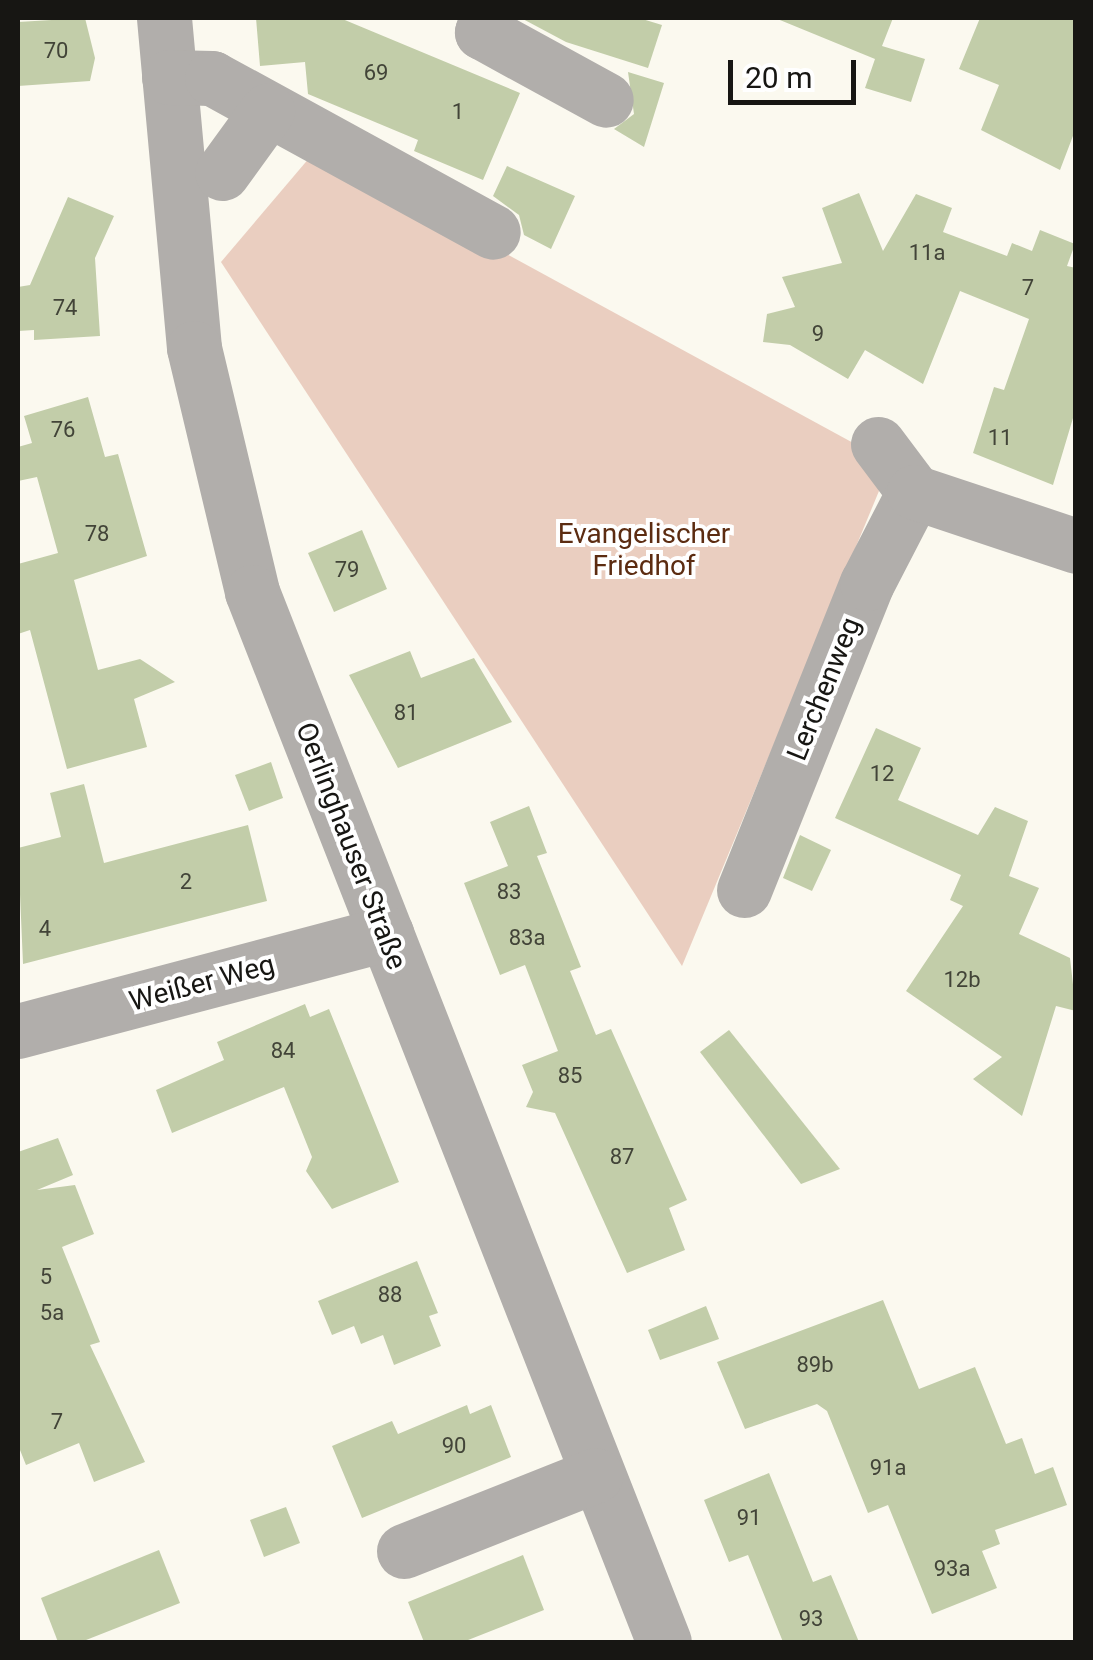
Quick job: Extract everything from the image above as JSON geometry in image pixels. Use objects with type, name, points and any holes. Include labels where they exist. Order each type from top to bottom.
[{"type":"street","name":"Oerlinghauser Straße","points":[[164,18],[194,348],[252,592],[664,1642]]},
{"type":"street","points":[[486,18],[482,32],[606,100]]},
{"type":"street","points":[[168,77],[212,78],[493,232]]},
{"type":"street","points":[[222,173],[268,111]]},
{"type":"street","points":[[878,444],[914,492],[1076,546]]},
{"type":"street","name":"Lerchenweg","points":[[744,890],[880,552],[914,492]]},
{"type":"street","name":"Weißer Weg","points":[[18,1032],[386,934]]},
{"type":"street","points":[[404,1552],[596,1474]]},
{"type":"green space","name":"Evangelischer Friedhof","points":[[316,150],[868,451],[879,491],[682,966],[221,262]]},
{"type":"building","points":[[85,18],[95,58],[90,81],[18,86],[18,22]]},
{"type":"building","points":[[256,18],[340,18],[520,93],[483,180],[414,151],[418,140],[308,94],[305,62],[260,66]]},
{"type":"building","points":[[521,18],[639,18],[662,25],[648,68],[566,42]]},
{"type":"building","points":[[775,18],[893,18],[882,46],[925,59],[911,102],[865,88],[875,59]]},
{"type":"building","points":[[980,18],[1076,18],[1076,128],[1060,170],[981,130],[999,85],[959,69]]},
{"type":"building","points":[[628,72],[664,83],[644,147],[614,129],[634,114]]},
{"type":"building","points":[[507,166],[575,196],[551,249],[524,235],[519,215],[493,196]]},
{"type":"building","points":[[859,193],[883,251],[916,194],[952,208],[943,232],[1007,256],[1012,243],[1032,251],[1040,230],[1075,244],[1067,266],[1076,268],[1076,408],[1053,485],[973,453],[994,387],[1004,390],[1029,319],[960,291],[923,384],[865,350],[848,379],[790,345],[763,342],[767,314],[795,307],[782,277],[842,263],[822,208]]},
{"type":"building","points":[[68,197],[114,216],[95,258],[100,336],[34,340],[34,330],[18,331],[18,287],[30,285]]},
{"type":"building","points":[[88,397],[105,457],[118,454],[147,556],[74,580],[98,670],[140,659],[175,682],[134,699],[147,747],[67,769],[30,630],[18,634],[18,564],[58,553],[37,477],[18,481],[18,447],[32,443],[24,416]]},
{"type":"building","points":[[362,530],[387,589],[334,612],[308,553]]},
{"type":"building","points":[[410,651],[421,678],[474,658],[512,722],[398,768],[349,675]]},
{"type":"building","points":[[876,728],[921,748],[898,800],[978,835],[995,807],[1028,821],[1009,876],[1039,888],[1019,934],[1070,958],[1076,1011],[1056,1006],[1022,1116],[973,1079],[1002,1057],[906,991],[963,906],[950,900],[961,875],[835,818]]},
{"type":"building","points":[[271,762],[283,798],[249,811],[235,775]]},
{"type":"building","points":[[84,784],[104,863],[248,825],[267,901],[23,964],[18,848],[61,837],[50,793]]},
{"type":"building","points":[[529,806],[547,853],[537,856],[581,967],[570,971],[596,1035],[611,1029],[687,1200],[669,1208],[685,1250],[627,1273],[555,1113],[526,1107],[533,1092],[522,1065],[558,1051],[525,965],[500,975],[464,883],[508,866],[490,822]]},
{"type":"building","points":[[800,835],[831,850],[812,891],[783,878]]},
{"type":"building","points":[[305,1004],[310,1017],[329,1009],[399,1182],[332,1209],[306,1171],[312,1157],[284,1087],[172,1133],[156,1090],[224,1060],[217,1042]]},
{"type":"building","points":[[729,1030],[840,1169],[801,1184],[700,1052]]},
{"type":"building","points":[[58,1138],[73,1175],[37,1190],[75,1185],[94,1234],[62,1247],[100,1342],[90,1345],[145,1462],[94,1482],[79,1443],[26,1465],[18,1445],[18,1152]]},
{"type":"building","points":[[417,1261],[438,1313],[429,1316],[441,1346],[394,1365],[383,1335],[361,1344],[354,1326],[332,1335],[318,1301]]},
{"type":"building","points":[[883,1300],[919,1389],[975,1367],[1006,1444],[1022,1438],[1035,1474],[1053,1467],[1067,1505],[995,1530],[1000,1544],[982,1551],[997,1588],[932,1614],[888,1505],[868,1513],[827,1411],[817,1404],[745,1429],[717,1362]]},
{"type":"building","points":[[706,1306],[719,1339],[660,1360],[648,1330]]},
{"type":"building","points":[[467,1405],[470,1414],[491,1405],[511,1457],[362,1518],[332,1446],[392,1421],[398,1434]]},
{"type":"building","points":[[769,1473],[813,1582],[831,1575],[859,1642],[783,1642],[748,1555],[729,1562],[704,1500]]},
{"type":"building","points":[[286,1507],[300,1543],[264,1557],[250,1520]]},
{"type":"building","points":[[159,1550],[180,1603],[81,1642],[58,1642],[41,1598]]},
{"type":"building","points":[[523,1555],[544,1610],[463,1642],[424,1642],[408,1602]]}]
